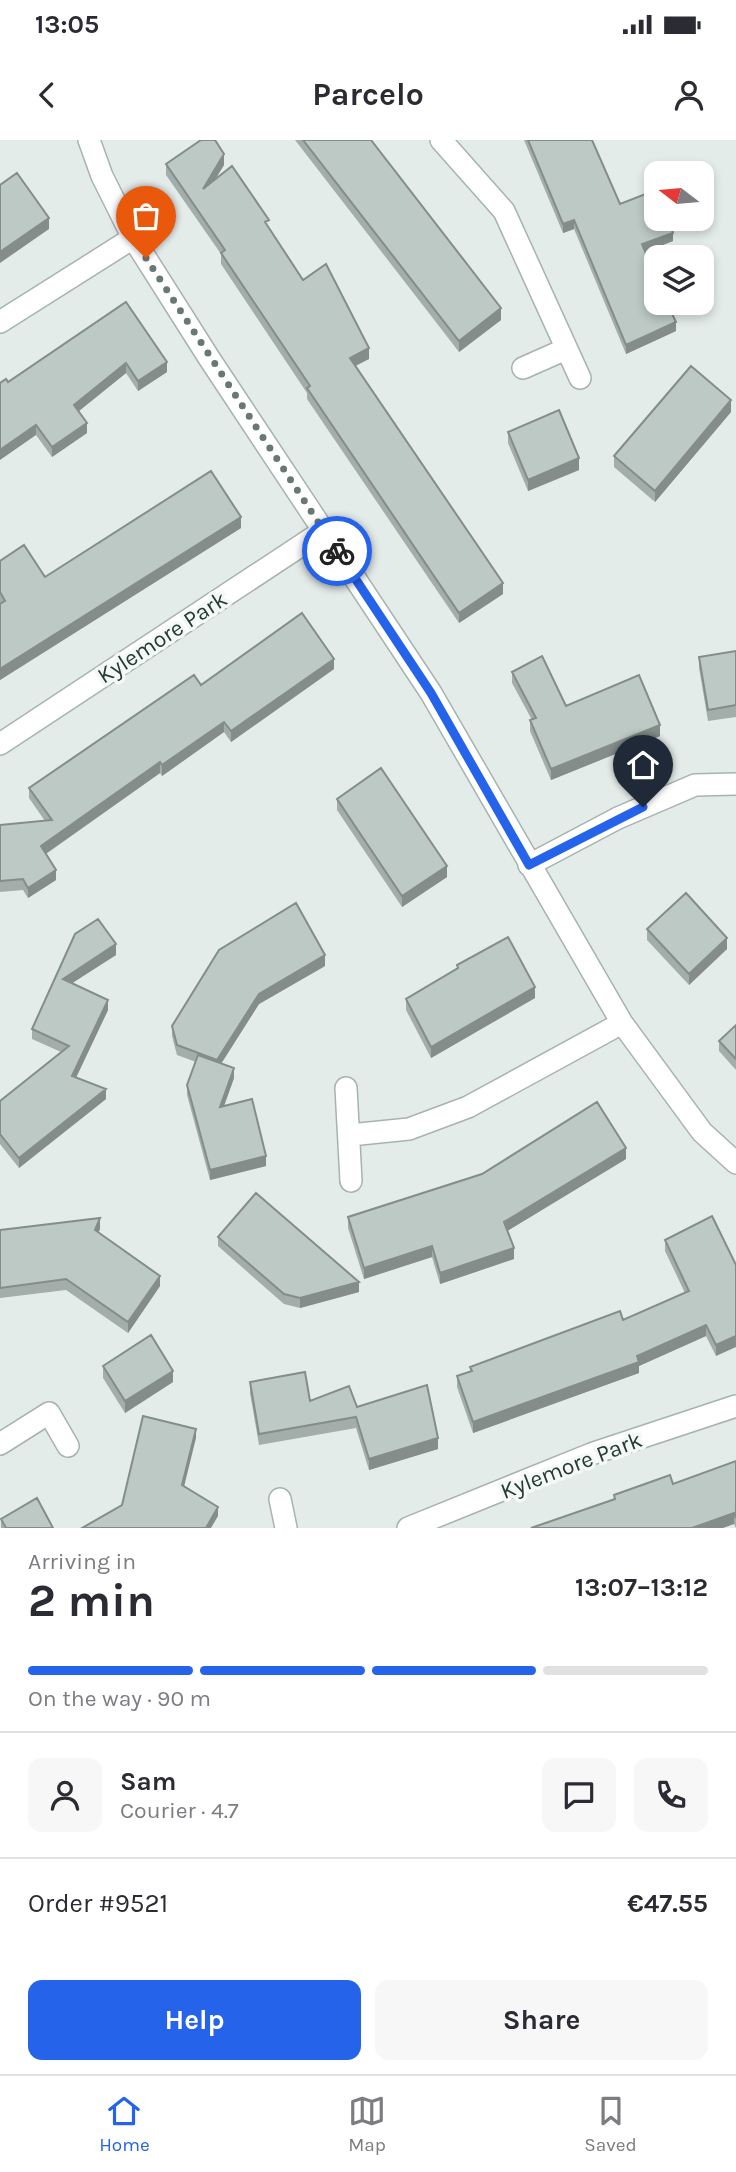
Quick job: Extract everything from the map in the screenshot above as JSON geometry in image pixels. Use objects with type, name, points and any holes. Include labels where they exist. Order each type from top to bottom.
[{"type":"street","points":[[89,140],[102,177],[133,239],[431,693],[622,1023],[702,1132],[736,1163]]},
{"type":"street","points":[[441,140],[504,211],[580,378]]},
{"type":"street","points":[[0,322],[133,239]]},
{"type":"street","points":[[523,368],[566,349]]},
{"type":"street","name":"Kylemore Park","points":[[0,744],[323,531]]},
{"type":"street","points":[[529,865],[618,818],[695,785],[736,784]]},
{"type":"street","points":[[350,1135],[409,1129],[468,1107],[622,1023]]},
{"type":"street","points":[[346,1088],[351,1181]]},
{"type":"street","name":"Kylemore Park","points":[[408,1528],[591,1454],[736,1406]]},
{"type":"street","points":[[0,1444],[49,1413],[68,1446]]},
{"type":"street","points":[[280,1499],[286,1528]]},
{"type":"building","points":[[201,140],[215,140],[224,154],[203,189],[232,166],[269,220],[265,222],[303,280],[326,264],[369,348],[350,358],[503,583],[459,613],[307,388],[310,386],[221,253],[225,250],[166,164]]},
{"type":"building","points":[[303,140],[371,140],[501,308],[459,341]]},
{"type":"building","points":[[528,140],[592,140],[620,204],[644,195],[644,231],[673,233],[642,244],[644,315],[673,315],[676,322],[626,345],[574,220],[563,224]]},
{"type":"building","points":[[17,173],[49,218],[0,252],[0,185]]},
{"type":"building","points":[[126,302],[167,362],[138,381],[126,363],[74,405],[87,423],[52,447],[36,425],[0,450],[0,383],[6,379],[8,382]]},
{"type":"building","points":[[691,366],[731,400],[655,491],[614,456]]},
{"type":"building","points":[[559,410],[579,458],[528,480],[508,432]]},
{"type":"building","points":[[211,471],[241,517],[0,669],[0,604],[5,601],[0,592],[0,561],[24,545],[45,577]]},
{"type":"building","points":[[302,613],[334,659],[231,731],[224,722],[162,765],[160,762],[41,846],[56,870],[28,888],[23,879],[0,881],[0,825],[52,820],[29,788],[194,675],[201,685]]},
{"type":"building","points":[[736,651],[736,705],[708,710],[699,657]]},
{"type":"building","points":[[542,656],[566,706],[639,675],[660,725],[551,769],[530,720],[536,718],[512,672]]},
{"type":"building","points":[[381,768],[447,866],[402,896],[337,799]]},
{"type":"building","points":[[686,893],[727,938],[689,974],[647,929]]},
{"type":"building","points":[[296,903],[325,955],[259,994],[217,1060],[177,1045],[172,1026],[219,950]]},
{"type":"building","points":[[98,919],[116,944],[63,979],[108,1000],[72,1076],[106,1089],[19,1158],[0,1134],[0,1101],[69,1046],[32,1029],[75,934]]},
{"type":"building","points":[[508,937],[535,987],[431,1047],[406,999],[458,968],[457,965]]},
{"type":"building","points":[[736,1025],[736,1059],[719,1041]]},
{"type":"building","points":[[198,1055],[234,1068],[220,1107],[252,1099],[266,1156],[210,1170],[187,1085]]},
{"type":"building","points":[[597,1102],[626,1148],[504,1222],[514,1248],[440,1273],[432,1246],[364,1268],[348,1217],[482,1174]]},
{"type":"building","points":[[256,1193],[359,1282],[300,1298],[284,1294],[218,1237]]},
{"type":"building","points":[[712,1216],[736,1265],[736,1336],[716,1345],[706,1325],[637,1356],[639,1362],[473,1422],[457,1376],[472,1371],[470,1367],[620,1311],[623,1320],[689,1291],[665,1240]]},
{"type":"building","points":[[100,1218],[95,1230],[160,1276],[128,1322],[66,1279],[0,1288],[0,1230]]},
{"type":"building","points":[[151,1335],[173,1371],[125,1401],[103,1366]]},
{"type":"building","points":[[305,1372],[310,1401],[349,1386],[357,1407],[427,1385],[438,1438],[369,1459],[356,1417],[259,1434],[250,1382]]},
{"type":"building","points":[[143,1416],[196,1429],[182,1485],[218,1507],[206,1528],[82,1528],[122,1505]]},
{"type":"building","points":[[736,1461],[736,1518],[734,1513],[692,1528],[531,1528],[615,1499],[614,1495],[670,1475],[673,1484]]},
{"type":"building","points":[[37,1498],[53,1528],[6,1528],[1,1519]]},
{"type":"way so far","points":[[146,258],[337,551]]},
{"type":"route","points":[[337,551],[431,693],[529,865],[643,807]]}]
